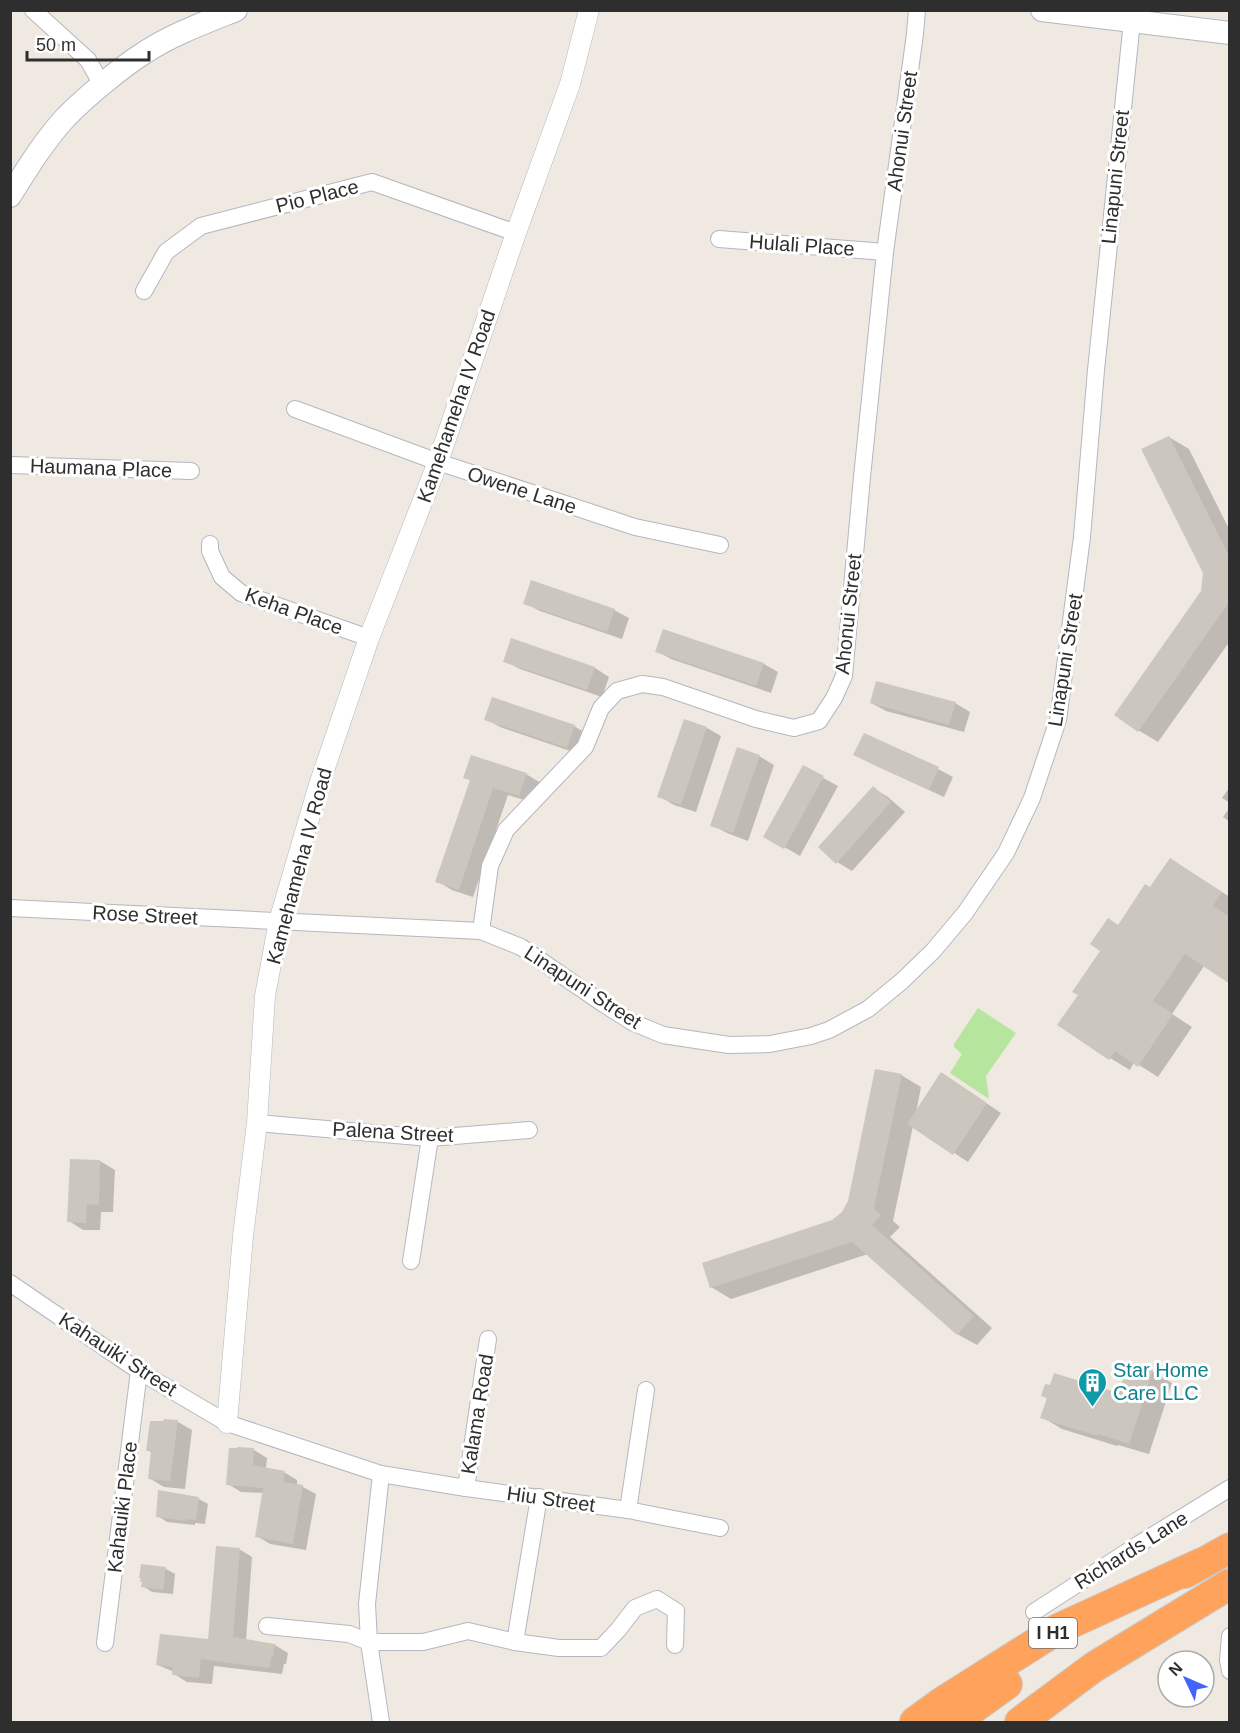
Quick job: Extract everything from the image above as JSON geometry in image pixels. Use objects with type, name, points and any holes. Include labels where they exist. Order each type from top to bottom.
[{"type":"highway","name":"I H1","points":[[915,1722],[1058,1629],[1230,1548]]},
{"type":"highway","points":[[954,1722],[1080,1634],[1202,1563]]},
{"type":"highway","name":"I H1","points":[[1020,1722],[1094,1667],[1230,1584]]},
{"type":"main road","points":[[10,196],[35,157],[66,117],[102,85],[144,52],[196,26],[236,10]]},
{"type":"main road","points":[[1042,10],[1230,33]]},
{"type":"street","points":[[33,10],[88,60],[102,85]]},
{"type":"street","name":"Kamehameha IV Road","points":[[227,1423],[243,1236],[257,1123],[265,996],[279,921],[318,788],[369,638],[438,462],[516,233],[570,84],[589,10]]},
{"type":"street","name":"Ahonui Street","points":[[481,931],[490,866],[506,830],[585,747],[601,708],[617,691],[642,684],[663,687],[756,719],[794,728],[819,721],[834,698],[844,676],[885,252],[917,10]]},
{"type":"street","name":"Linapuni Street","points":[[279,921],[481,931],[521,947],[632,1022],[663,1035],[729,1045],[770,1044],[830,1030],[868,1009],[933,951],[965,913],[1006,853],[1032,798],[1059,720],[1082,537],[1099,337],[1132,21]]},
{"type":"street","name":"Pio Place","points":[[144,291],[166,252],[201,226],[372,182],[516,233]]},
{"type":"street","name":"Hulali Place","points":[[719,239],[885,252]]},
{"type":"street","name":"Owene Lane","points":[[295,409],[438,462],[635,527],[720,545]]},
{"type":"street","name":"Haumana Place","points":[[10,465],[191,471]]},
{"type":"street","name":"Keha Place","points":[[210,544],[210,551],[222,577],[241,593],[369,638]]},
{"type":"street","name":"Rose Street","points":[[10,908],[279,921]]},
{"type":"street","name":"Palena Street","points":[[257,1123],[430,1138],[529,1130]]},
{"type":"street","points":[[411,1261],[430,1138]]},
{"type":"street","name":"Kahauiki Street","points":[[10,1283],[139,1371],[227,1423]]},
{"type":"street","name":"Kalama Road","points":[[466,1488],[488,1339]]},
{"type":"street","name":"Kahauiki Place","points":[[105,1643],[139,1371]]},
{"type":"street","points":[[628,1510],[646,1390]]},
{"type":"street","points":[[227,1423],[381,1474],[367,1604],[369,1642],[381,1722]]},
{"type":"street","name":"Hiu Street","points":[[381,1474],[628,1510],[720,1528]]},
{"type":"street","name":"Richards Lane","points":[[1034,1612],[1230,1488]]},
{"type":"street","points":[[516,1642],[539,1497]]},
{"type":"street","points":[[267,1626],[349,1634],[369,1642],[423,1642],[468,1631],[516,1642],[560,1648],[602,1648],[635,1608],[657,1599],[676,1611],[675,1645]]},
{"type":"street","points":[[1230,1636],[1228,1659],[1230,1671]]},
{"type":"green space","points":[[978,1008],[1016,1033],[986,1076],[989,1098],[950,1073],[962,1054],[954,1047],[954,1044]]},
{"type":"building","points":[[1169,436],[1230,558],[1230,601],[1138,732],[1114,715],[1201,591],[1203,573],[1141,449]]},
{"type":"building","points":[[531,580],[615,609],[607,632],[523,604]]},
{"type":"building","points":[[663,629],[764,663],[756,686],[655,652]]},
{"type":"building","points":[[511,638],[595,667],[587,690],[503,662]]},
{"type":"building","points":[[876,681],[956,702],[949,725],[870,703]]},
{"type":"building","points":[[492,697],[575,725],[567,748],[484,720]]},
{"type":"building","points":[[684,719],[707,727],[681,805],[657,797]]},
{"type":"building","points":[[864,733],[939,767],[929,790],[853,755]]},
{"type":"building","points":[[737,747],[760,755],[733,833],[710,826]]},
{"type":"building","points":[[471,755],[527,773],[519,796],[493,788],[459,890],[435,882],[470,780],[463,778]]},
{"type":"building","points":[[803,765],[824,776],[784,849],[763,837]]},
{"type":"building","points":[[873,786],[891,802],[836,864],[818,847]]},
{"type":"building","points":[[1170,858],[1222,892],[1213,906],[1230,917],[1230,984],[1185,954],[1153,1001],[1173,1014],[1138,1067],[1115,1051],[1109,1060],[1057,1025],[1078,995],[1072,992],[1100,951],[1090,944],[1108,918],[1118,925],[1145,884],[1150,887]]},
{"type":"building","points":[[875,1069],[902,1074],[874,1208],[881,1215],[872,1225],[974,1316],[957,1335],[852,1242],[710,1288],[702,1263],[832,1220],[842,1212],[848,1201]]},
{"type":"building","points":[[941,1072],[987,1103],[953,1155],[907,1124]]},
{"type":"building","points":[[70,1159],[100,1160],[99,1205],[87,1204],[86,1223],[67,1222]]},
{"type":"building","name":"Star Home Care LLC","points":[[1133,1363],[1153,1370],[1129,1444],[1040,1418],[1047,1398],[1041,1396],[1045,1384],[1050,1385],[1054,1373],[1119,1393],[1123,1378],[1127,1380]]},
{"type":"building","points":[[164,1419],[178,1420],[170,1481],[148,1479],[151,1451],[146,1451],[150,1421],[163,1421]]},
{"type":"building","points":[[229,1448],[254,1448],[253,1465],[285,1471],[283,1482],[303,1485],[293,1544],[255,1537],[263,1488],[226,1485]]},
{"type":"building","points":[[158,1490],[199,1497],[196,1520],[156,1517]]},
{"type":"building","points":[[216,1546],[240,1548],[233,1637],[275,1644],[270,1667],[201,1659],[199,1678],[172,1675],[173,1667],[156,1665],[160,1634],[208,1639]]},
{"type":"building","points":[[141,1564],[166,1567],[163,1590],[141,1587],[142,1582],[139,1578]]},
{"type":"place","name":"Star Home Care LLC","points":[[1092,1408]]}]
